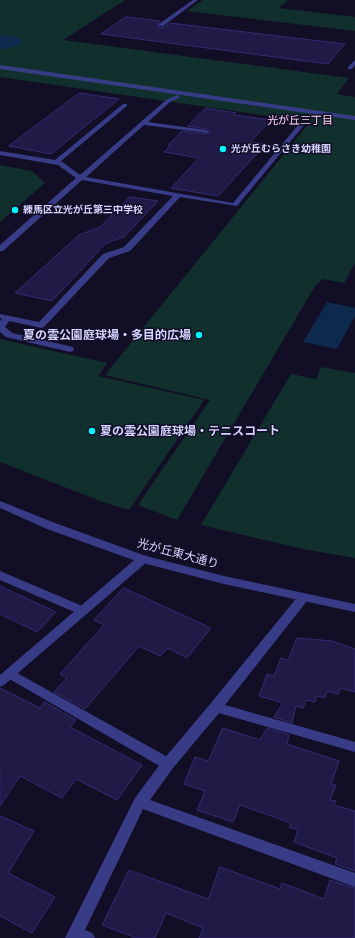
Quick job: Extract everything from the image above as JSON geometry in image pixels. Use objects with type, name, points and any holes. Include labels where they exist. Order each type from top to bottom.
[{"type":"street","points":[[161,26],[196,0]]},
{"type":"street","points":[[350,68],[355,62]]},
{"type":"street","points":[[0,67],[355,118]]},
{"type":"street","points":[[0,249],[168,101],[177,97]]},
{"type":"street","points":[[55,163],[125,106]]},
{"type":"street","points":[[143,123],[206,132]]},
{"type":"street","points":[[0,153],[60,163],[80,178],[235,205],[301,125]]},
{"type":"street","points":[[70,349],[9,335],[1,328],[4,317],[41,325],[106,256],[127,249],[178,195]]},
{"type":"street","name":"光が丘東大通り","points":[[0,504],[66,531],[143,559],[224,580],[355,608]]},
{"type":"street","points":[[143,559],[5,678],[168,764]]},
{"type":"street","points":[[0,575],[83,611]]},
{"type":"street","points":[[78,936],[140,802],[168,764],[216,707],[303,598]]},
{"type":"street","points":[[216,707],[355,746]]},
{"type":"street","points":[[140,802],[355,880]]},
{"type":"green space","points":[[0,0],[125,0],[63,40],[349,78],[337,94],[355,97],[355,263],[344,283],[323,279],[315,286],[177,520],[138,505],[210,400],[105,375],[310,122],[0,77]]},
{"type":"green space","points":[[203,0],[288,0],[279,8],[355,17],[355,31],[187,11]]},
{"type":"green space","points":[[0,165],[32,171],[45,183],[0,222]]},
{"type":"green space","name":"夏の雲公園庭球場・テニスコート","points":[[0,339],[107,363],[98,376],[204,400],[129,510],[103,502],[0,462]]},
{"type":"green space","points":[[321,367],[355,373],[355,558],[303,549],[201,525],[291,374],[316,379]]},
{"type":"water","points":[[4,35],[17,37],[23,40],[19,45],[0,49],[0,36]]},
{"type":"water","points":[[327,302],[355,308],[355,316],[337,349],[303,342]]},
{"type":"building","points":[[126,17],[160,21],[158,24],[159,28],[170,23],[345,44],[328,64],[101,34]]},
{"type":"building","points":[[80,93],[119,99],[51,154],[9,146]]},
{"type":"building","points":[[206,108],[236,113],[234,115],[271,120],[250,142],[266,144],[218,196],[171,188],[199,158],[164,152],[171,145],[168,145],[182,131],[210,133],[210,131],[206,129],[188,126]]},
{"type":"building","points":[[130,197],[158,201],[124,237],[106,243],[52,301],[15,293],[79,235],[100,227]]},
{"type":"building","points":[[0,586],[56,612],[37,632],[0,614]]},
{"type":"building","points":[[124,588],[211,628],[187,658],[168,648],[160,656],[139,646],[85,709],[54,692],[67,678],[60,674],[104,625],[94,620]]},
{"type":"building","points":[[297,638],[332,641],[355,649],[355,692],[340,688],[338,694],[327,691],[325,698],[317,696],[315,702],[306,700],[303,708],[296,706],[292,723],[274,717],[283,703],[259,696],[267,674],[274,676],[281,658],[288,660]]},
{"type":"building","points":[[0,688],[40,708],[45,702],[76,720],[70,727],[142,765],[117,800],[76,779],[62,798],[20,776],[0,806]]},
{"type":"building","points":[[223,728],[260,740],[267,728],[289,735],[287,744],[339,761],[331,784],[336,785],[330,800],[336,801],[334,805],[355,811],[355,871],[335,864],[337,858],[294,842],[298,830],[289,827],[291,823],[240,805],[233,822],[197,810],[205,791],[184,784],[195,757],[208,761]]},
{"type":"building","points":[[0,816],[34,831],[8,873],[55,897],[32,933],[0,916]]},
{"type":"building","points":[[220,867],[280,889],[282,883],[324,899],[330,880],[355,888],[355,938],[199,938],[203,928],[166,913],[155,938],[136,938],[102,925],[129,870],[208,899]]},
{"type":"place","name":"光が丘むらさき幼稚園","points":[[223,149]]},
{"type":"place","name":"練馬区立光が丘第三中学校","points":[[15,210]]},
{"type":"place","name":"夏の雲公園庭球場・多目的広場","points":[[199,335]]},
{"type":"place","name":"夏の雲公園庭球場・テニスコート","points":[[92,431]]},
{"type":"district","name":"光が丘三丁目","points":[[300,121]]}]
